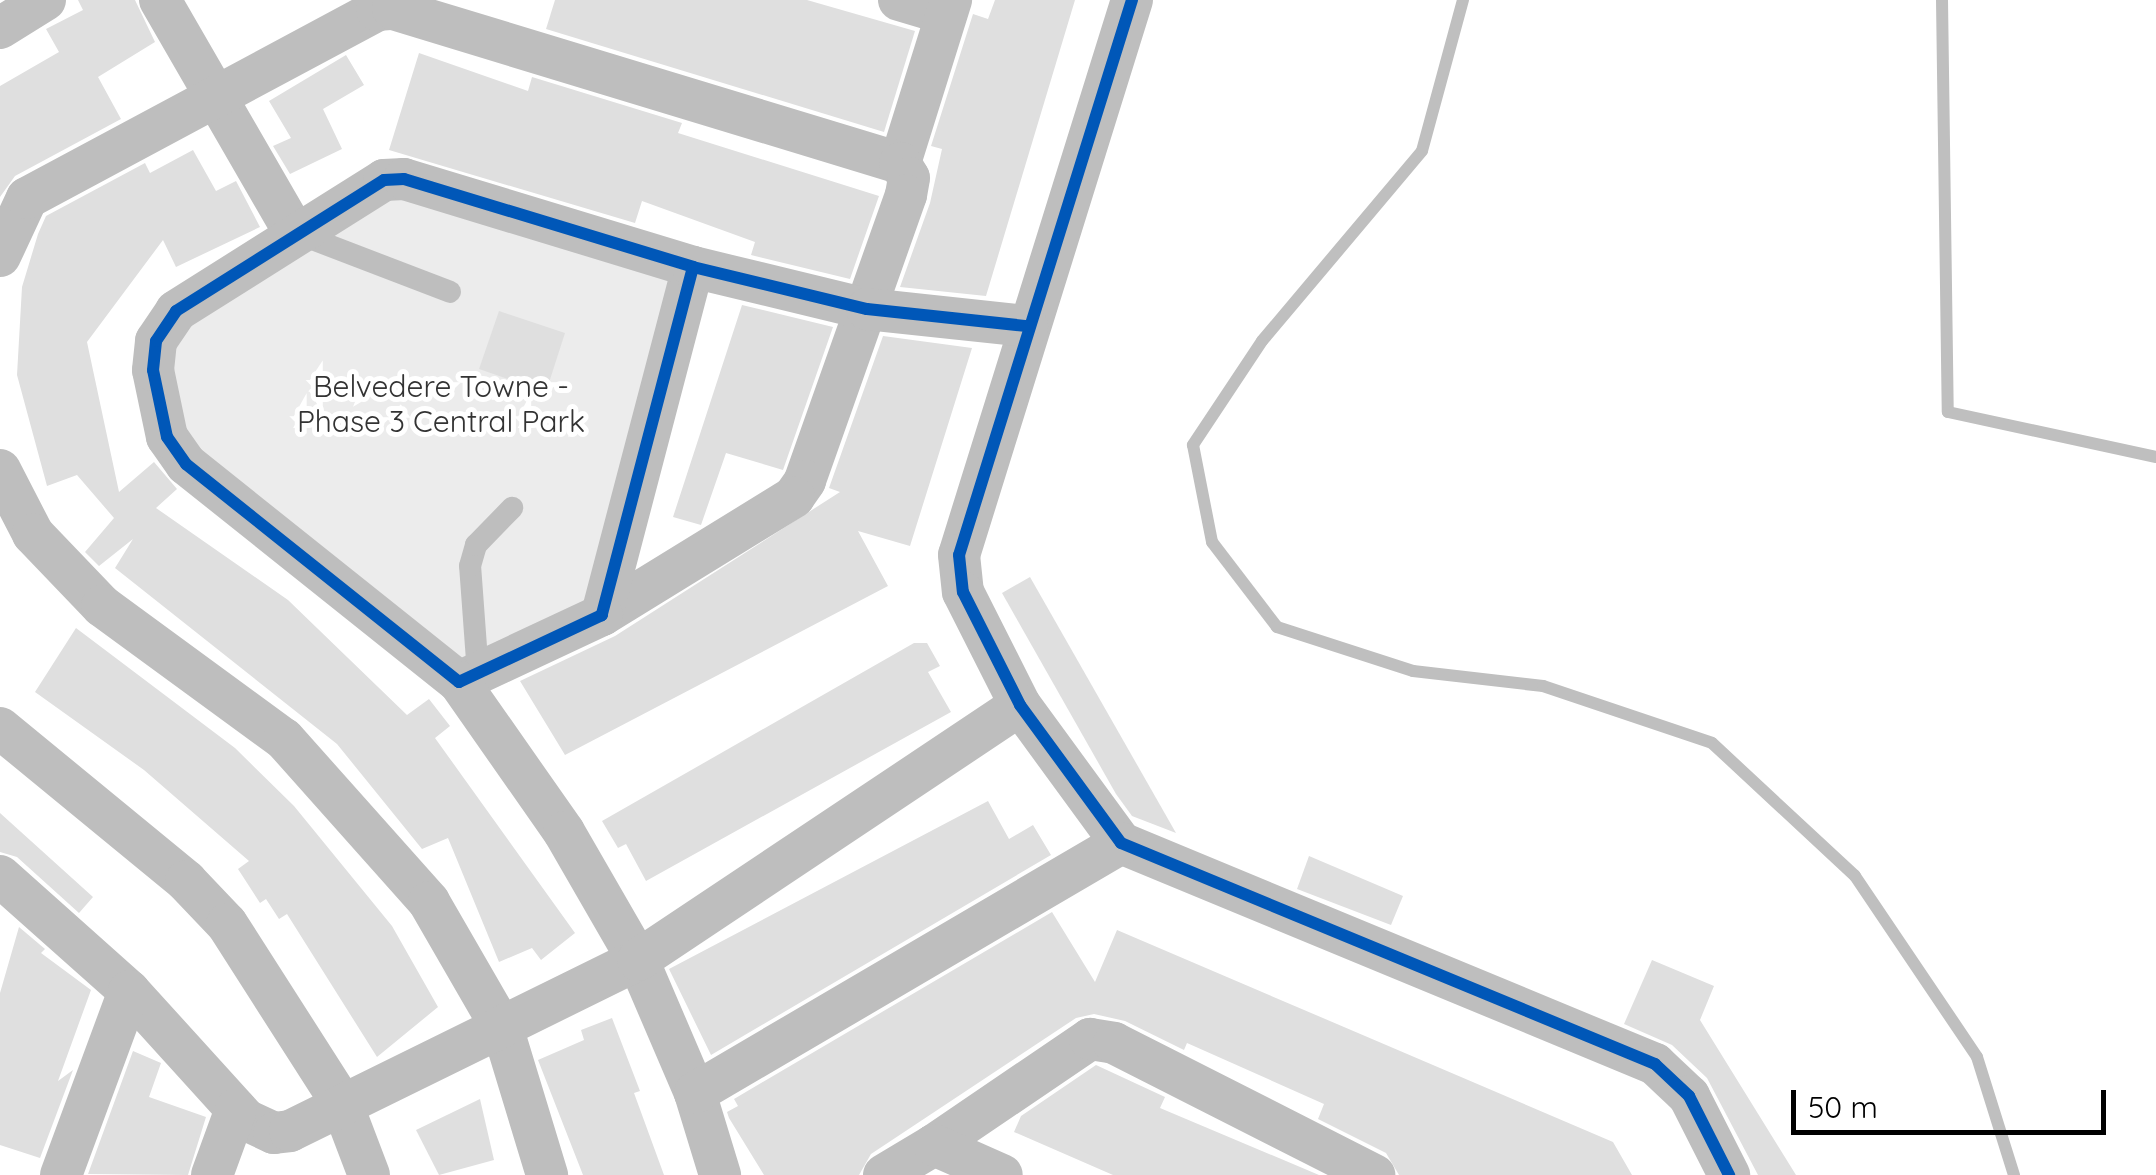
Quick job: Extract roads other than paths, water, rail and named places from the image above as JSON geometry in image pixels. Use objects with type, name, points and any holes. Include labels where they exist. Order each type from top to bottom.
[{"type":"street","points":[[0,28],[45,0]]},
{"type":"street","points":[[160,0],[294,232]]},
{"type":"street","points":[[899,0],[949,7],[900,163]]},
{"type":"street","points":[[1132,0],[1027,326],[957,574],[1020,705],[1121,843],[1655,1064],[1689,1096],[1729,1175]]},
{"type":"street","points":[[0,256],[26,198],[216,92],[377,10],[475,16],[900,163],[908,178],[906,195],[794,497],[602,614],[469,678]]},
{"type":"street","points":[[720,1175],[695,1093],[638,960],[469,678],[186,464],[167,437],[153,370],[156,341],[176,312],[294,232],[384,180],[404,178],[693,268],[866,309],[1027,326]]},
{"type":"street","points":[[602,614],[693,268]]},
{"type":"street","points":[[0,470],[34,534],[102,606],[195,668],[297,754],[429,902],[502,1030],[548,1175]]},
{"type":"street","points":[[3,890],[129,991],[236,1109],[274,1133],[502,1030],[638,960],[1020,705]]},
{"type":"street","points":[[0,728],[186,881],[227,924],[342,1104],[369,1175]]},
{"type":"street","points":[[695,1093],[1121,843]]},
{"type":"street","points":[[61,1175],[129,991]]},
{"type":"street","points":[[884,1175],[1090,1039],[1114,1043],[1374,1175]]},
{"type":"street","points":[[212,1175],[236,1109]]},
{"type":"street","points":[[934,1145],[1002,1175]]},
{"type":"lane","points":[[294,232],[450,292]]},
{"type":"lane","points":[[469,678],[470,566],[476,545],[512,508]]},
{"type":"waterway","points":[[1463,0],[1422,151],[1262,341],[1193,445],[1212,542],[1277,627],[1413,671],[1543,686],[1712,743],[1855,876],[1977,1057],[2014,1175]]},
{"type":"waterway","points":[[1942,0],[1948,412],[2156,457]]},
{"type":"park label","name":"Belvedere Towne - Phase 3 Central Park","points":[[441,403]]}]
